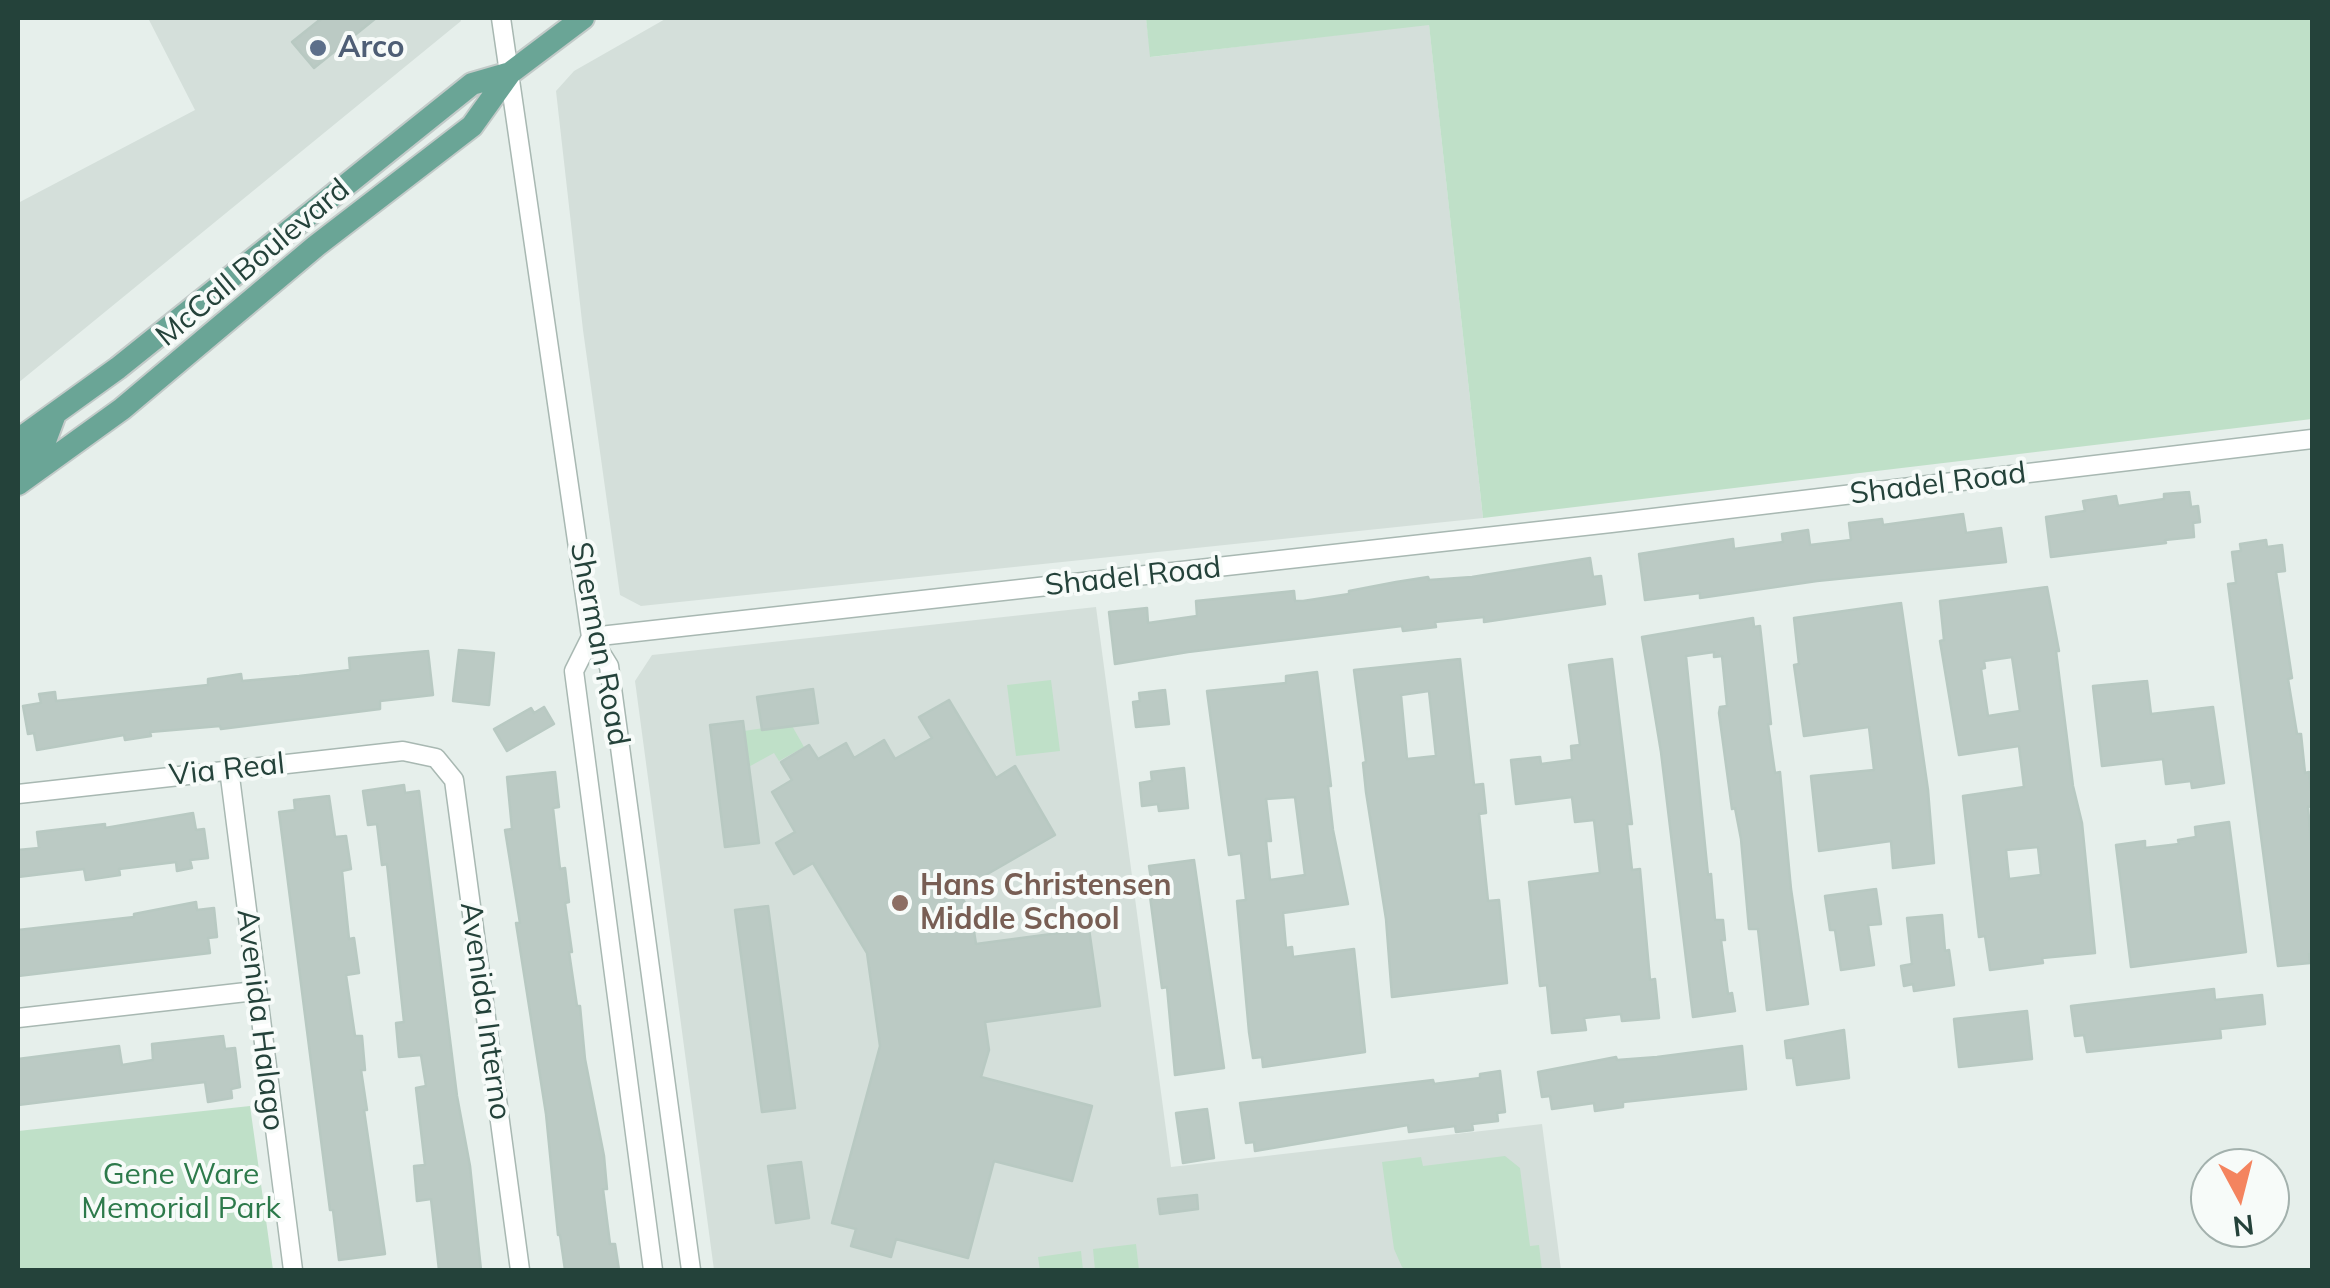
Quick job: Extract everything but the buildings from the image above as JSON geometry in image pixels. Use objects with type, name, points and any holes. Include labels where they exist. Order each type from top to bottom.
[{"type":"main road","name":"McCall Boulevard","points":[[18,484],[122,409],[316,246],[472,126],[510,72],[582,18]]},
{"type":"main road","name":"McCall Boulevard","points":[[18,440],[118,368],[472,84],[510,72]]},
{"type":"main road","points":[[18,459],[45,441],[55,414]]},
{"type":"street","name":"Sherman Road","points":[[501,18],[591,637],[609,666],[691,1270]]},
{"type":"street","name":"Shadel Road","points":[[591,637],[1611,523],[2312,439]]},
{"type":"street","points":[[591,637],[574,671],[653,1270]]},
{"type":"street","name":"Via Real","points":[[18,794],[403,751],[436,758]]},
{"type":"street","name":"Avenida Interno","points":[[436,758],[454,780],[520,1270]]},
{"type":"street","name":"Avenida Halago","points":[[229,770],[293,1270]]},
{"type":"street","points":[[18,1018],[255,991]]},
{"type":"shaded area","points":[[148,18],[461,21],[18,383],[18,203],[195,110]]},
{"type":"shaded area","points":[[667,18],[1146,18],[1151,57],[1429,24],[1483,518],[641,606],[620,595],[583,330],[556,91],[574,71]]},
{"type":"shaded area","name":"Hans Christensen Middle School","points":[[1096,607],[1171,1167],[1542,1124],[1561,1270],[714,1270],[635,681],[652,655]]},
{"type":"green space","points":[[1146,18],[2312,18],[2312,419],[1483,518],[1429,25],[1150,57]]},
{"type":"green space","points":[[1051,680],[1060,751],[1016,756],[1007,685]]},
{"type":"green space","points":[[791,724],[804,747],[779,761],[774,753],[743,770],[737,732]]},
{"type":"green space","name":"Gene Ware Memorial Park","points":[[250,1106],[273,1270],[18,1270],[18,1131]]},
{"type":"green space","points":[[1505,1156],[1520,1168],[1530,1246],[1539,1245],[1542,1270],[1402,1267],[1394,1249],[1382,1162],[1421,1157],[1423,1166]]},
{"type":"green space","points":[[1136,1244],[1139,1270],[1095,1270],[1093,1249]]},
{"type":"green space","points":[[1081,1251],[1083,1270],[1040,1270],[1038,1257]]},
{"type":"place","name":"Arco","points":[[318,48]]},
{"type":"place","name":"Hans Christensen Middle School","points":[[900,903]]}]
